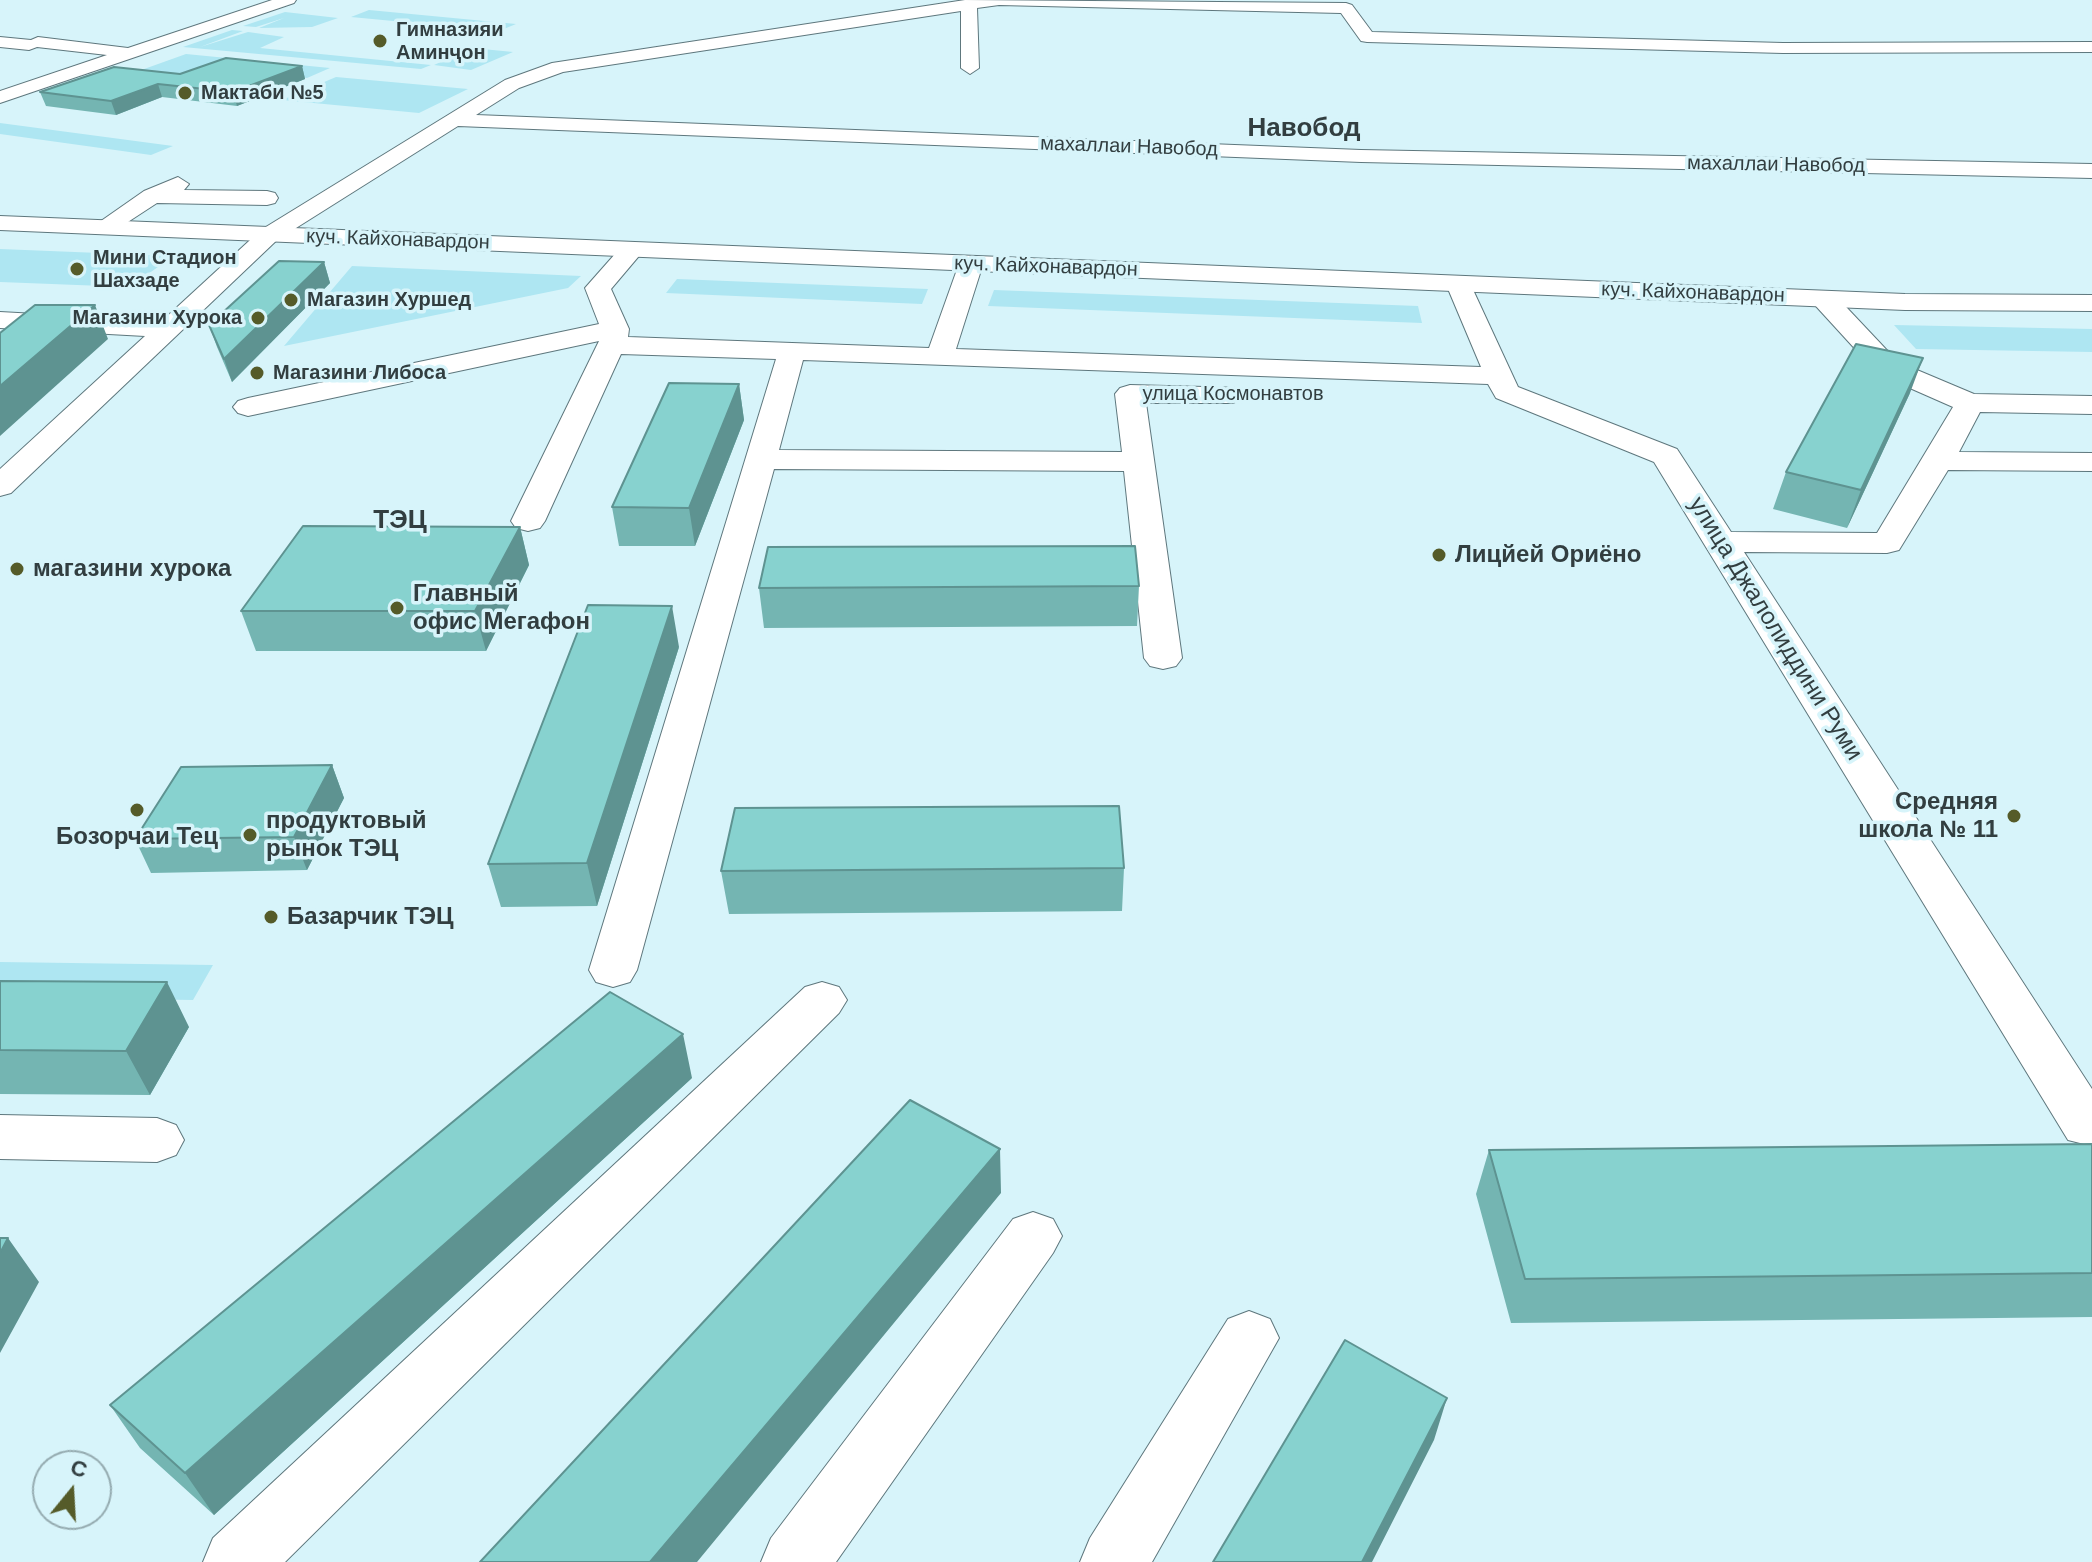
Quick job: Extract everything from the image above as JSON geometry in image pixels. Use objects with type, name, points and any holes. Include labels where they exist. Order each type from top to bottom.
[{"type":"main road","name":"куч. Кайхонавардон","points":[[0,223],[1823,298],[2092,303]]},
{"type":"street","points":[[0,97],[288,0]]},
{"type":"street","points":[[7,474],[269,235],[512,84],[559,67],[998,0],[1346,8],[1367,37],[1783,48],[2092,47]]},
{"type":"street","points":[[969,4],[970,68]]},
{"type":"street","points":[[0,42],[136,52]]},
{"type":"street","name":"махаллаи Навобод","points":[[453,120],[1361,156],[2092,171]]},
{"type":"street","points":[[103,228],[152,196],[189,179]]},
{"type":"street","points":[[152,196],[267,198]]},
{"type":"street","points":[[528,521],[613,337],[598,288],[632,250]]},
{"type":"street","points":[[940,356],[971,264]]},
{"type":"street","points":[[248,407],[613,337],[792,351],[1502,384],[1459,284]]},
{"type":"street","points":[[1823,298],[1888,368],[1970,403],[2092,405]]},
{"type":"street","points":[[0,320],[168,329]]},
{"type":"street","points":[[0,337],[15,338],[0,348]]},
{"type":"street","points":[[613,970],[792,351]]},
{"type":"street","name":"улица Космонавтов","points":[[1163,658],[1130,394],[1502,384]]},
{"type":"street","name":"улица Джалолиддини Руми","points":[[1502,384],[1666,456],[2087,1125],[2092,1125]]},
{"type":"street","points":[[1720,542],[1887,543],[1970,403]]},
{"type":"street","points":[[761,459],[1138,462]]},
{"type":"street","points":[[1938,461],[2092,462]]},
{"type":"street","points":[[237,1562],[822,1000]]},
{"type":"street","points":[[0,1137],[157,1140]]},
{"type":"street","points":[[795,1562],[1033,1236]]},
{"type":"street","points":[[1114,1562],[1249,1338]]},
{"type":"shaded area","points":[[369,10],[516,24],[499,31],[351,17]]},
{"type":"shaded area","points":[[285,12],[338,18],[312,27],[259,28],[284,18],[256,27],[243,26]]},
{"type":"shaded area","points":[[232,30],[243,31],[200,47],[248,32],[284,37],[260,48],[431,65],[421,69],[183,47]]},
{"type":"shaded area","points":[[472,48],[513,52],[471,70],[434,65]]},
{"type":"shaded area","points":[[186,54],[330,68],[307,78],[226,69],[183,84],[119,78]]},
{"type":"shaded area","points":[[336,77],[468,89],[419,113],[282,100]]},
{"type":"shaded area","points":[[0,123],[173,146],[151,155],[0,134]]},
{"type":"shaded area","name":"Мини Стадион Шахзаде","points":[[0,249],[174,256],[129,287],[0,282]]},
{"type":"shaded area","points":[[352,266],[581,276],[568,288],[284,346]]},
{"type":"shaded area","points":[[677,279],[928,289],[922,304],[666,293]]},
{"type":"shaded area","points":[[994,290],[1418,306],[1422,323],[988,306]]},
{"type":"shaded area","points":[[1894,325],[2092,329],[2092,352],[1916,349]]},
{"type":"shaded area","points":[[0,962],[213,965],[193,1000],[0,997]]},
{"type":"building","points":[[226,58],[302,66],[233,92],[158,84],[111,101],[40,92],[114,67],[180,74]]},
{"type":"building","points":[[279,261],[324,262],[224,359],[209,325]]},
{"type":"building","points":[[35,305],[95,305],[0,386],[0,333]]},
{"type":"building","points":[[1856,344],[1923,358],[1861,490],[1786,472]]},
{"type":"building","points":[[669,383],[739,384],[689,508],[612,507]]},
{"type":"building","points":[[303,526],[520,527],[475,611],[241,611]]},
{"type":"building","points":[[1135,546],[1139,586],[759,588],[768,547]]},
{"type":"building","points":[[588,605],[672,606],[587,863],[488,864]]},
{"type":"building","points":[[332,765],[294,837],[135,839],[181,767]]},
{"type":"building","points":[[1119,806],[1124,868],[721,871],[735,808]]},
{"type":"building","points":[[0,981],[167,982],[126,1051],[0,1050]]},
{"type":"building","points":[[610,992],[683,1034],[185,1473],[110,1405]]},
{"type":"building","points":[[910,1100],[1000,1149],[650,1562],[480,1562]]},
{"type":"building","points":[[2092,1144],[2092,1273],[1525,1279],[1489,1150]]},
{"type":"building","points":[[0,1238],[8,1238],[0,1253]]},
{"type":"building","points":[[1345,1340],[1447,1398],[1362,1562],[1213,1562]]},
{"type":"place","name":"Гимназияи Аминҷон","points":[[380,41]]},
{"type":"place","name":"Мактаби №5","points":[[185,93]]},
{"type":"place","name":"Мини Стадион Шахзаде","points":[[77,269]]},
{"type":"place","name":"Магазин Хуршед","points":[[291,300]]},
{"type":"place","name":"Магазини Хурока","points":[[258,318]]},
{"type":"place","name":"Магазини Либоса","points":[[257,373]]},
{"type":"place","name":"Лицйей Ориёно","points":[[1439,555]]},
{"type":"place","name":"магазини хурока","points":[[17,569]]},
{"type":"place","name":"Главный офис Мегафон","points":[[397,608]]},
{"type":"place","name":"Бозорчаи Тец","points":[[137,810]]},
{"type":"place","name":"Средняя школа № 11","points":[[2014,816]]},
{"type":"place","name":"продуктовый рынок ТЭЦ","points":[[250,835]]},
{"type":"place","name":"Базарчик ТЭЦ","points":[[271,917]]},
{"type":"district","name":"Навобод","points":[[1304,129]]},
{"type":"district","name":"ТЭЦ","points":[[400,521]]}]
